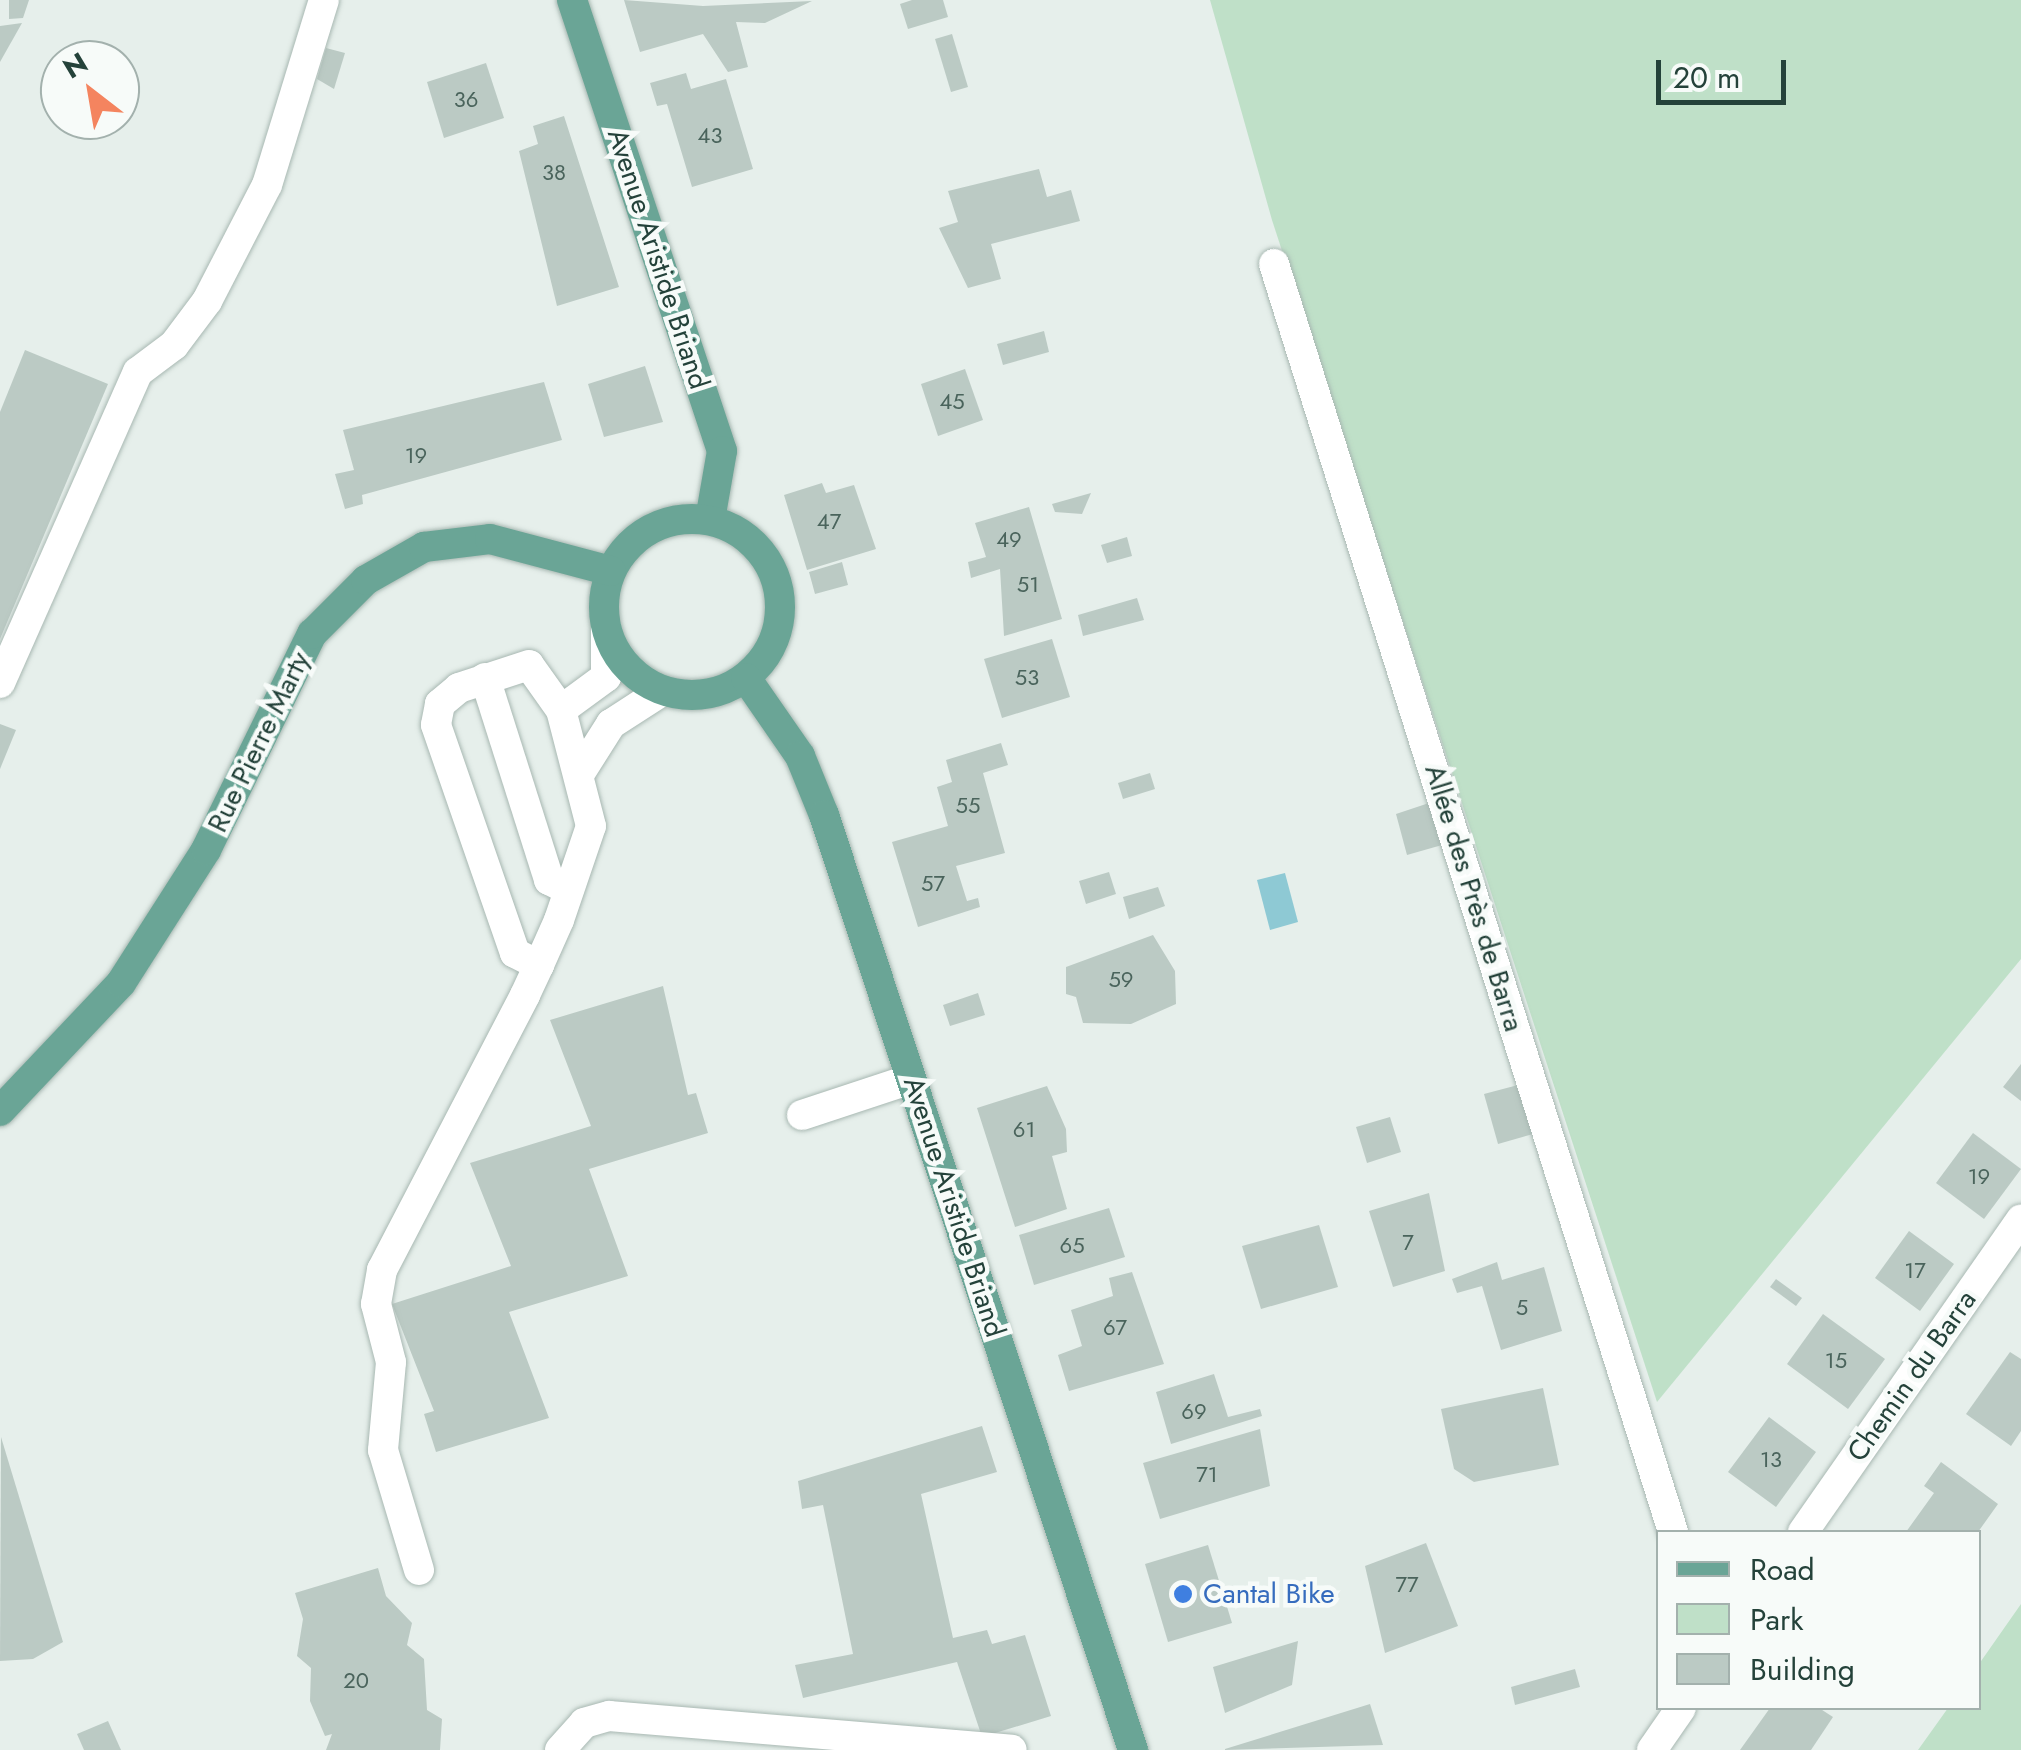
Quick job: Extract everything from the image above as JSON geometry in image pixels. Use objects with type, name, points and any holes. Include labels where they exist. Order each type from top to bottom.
[{"type":"main road","name":"Avenue Aristide Briand","points":[[572,0],[722,451],[710,520]]},
{"type":"main road","points":[[710,520],[760,548],[781,602],[778,630],[746,678],[720,692],[662,690],[636,676],[606,628],[612,571],[652,528],[710,520]]},
{"type":"main road","name":"Rue Pierre Marty","points":[[0,1111],[131,969],[206,850],[312,634],[366,580],[424,548],[490,539],[612,571]]},
{"type":"main road","name":"Avenue Aristide Briand","points":[[746,678],[800,756],[1133,1750]]},
{"type":"street","points":[[0,684],[138,372],[174,345],[207,301],[267,186],[324,0]]},
{"type":"street","name":"Allée des Près de Barra","points":[[1274,264],[1673,1530]]},
{"type":"street","points":[[561,710],[606,677],[606,628]]},
{"type":"street","points":[[419,1570],[383,1450],[391,1362],[376,1304],[382,1270],[539,965],[591,826],[561,710],[529,665],[485,678],[440,704],[436,725],[515,954],[539,965]]},
{"type":"street","points":[[485,678],[550,880],[569,890]]},
{"type":"street","points":[[580,773],[610,724],[662,690]]},
{"type":"street","points":[[802,1116],[911,1078]]},
{"type":"street","name":"Chemin du Barra","points":[[1805,1530],[2021,1219]]},
{"type":"street","points":[[1652,1750],[1680,1710]]},
{"type":"street","points":[[560,1750],[584,1723],[609,1716],[890,1745],[1012,1750]]},
{"type":"green space","points":[[1210,0],[2021,0],[2021,959],[1657,1402],[1272,220]]},
{"type":"green space","points":[[2021,1604],[2021,1750],[1918,1750],[1947,1710],[1981,1710],[1981,1661]]},
{"type":"water","points":[[1285,873],[1298,922],[1270,930],[1257,880]]},
{"type":"building","points":[[9,0],[29,0],[23,18],[9,19]]},
{"type":"building","points":[[624,0],[703,6],[812,1],[765,23],[736,22],[748,67],[728,72],[703,34],[640,52]]},
{"type":"building","points":[[943,0],[948,17],[908,29],[900,4]]},
{"type":"building","points":[[22,23],[0,62],[0,26]]},
{"type":"building","points":[[952,34],[968,87],[951,92],[935,39]]},
{"type":"building","points":[[326,48],[345,53],[334,89],[317,79]]},
{"type":"building","points":[[486,63],[504,118],[444,138],[427,82]]},
{"type":"building","points":[[686,73],[691,89],[726,79],[753,169],[692,187],[667,104],[657,106],[650,83]]},
{"type":"building","points":[[564,116],[619,287],[557,306],[519,151],[538,144],[533,126]]},
{"type":"building","points":[[1039,169],[1047,197],[1071,190],[1080,221],[991,244],[1001,279],[968,288],[939,228],[958,222],[948,191]]},
{"type":"building","points":[[1044,331],[1049,352],[1003,365],[997,344]]},
{"type":"building","points":[[25,350],[108,384],[0,639],[0,412]]},
{"type":"building","points":[[645,366],[663,422],[604,437],[588,384]]},
{"type":"building","points":[[965,369],[983,420],[938,436],[921,384]]},
{"type":"building","points":[[544,382],[562,440],[362,495],[363,504],[345,509],[335,474],[354,470],[343,430]]},
{"type":"building","points":[[822,483],[826,493],[854,485],[876,549],[807,570],[784,495]]},
{"type":"building","points":[[1091,493],[1082,514],[1055,512],[1052,504]]},
{"type":"building","points":[[1029,507],[1062,619],[1004,636],[1000,569],[971,578],[968,562],[986,557],[975,523]]},
{"type":"building","points":[[1127,537],[1132,556],[1107,563],[1101,545]]},
{"type":"building","points":[[842,562],[848,585],[815,594],[809,572]]},
{"type":"building","points":[[1137,598],[1144,620],[1083,636],[1078,615]]},
{"type":"building","points":[[1052,639],[1070,697],[1002,718],[984,659]]},
{"type":"building","points":[[0,724],[16,730],[0,769]]},
{"type":"building","points":[[1001,743],[1008,765],[983,773],[1005,853],[956,866],[967,901],[978,898],[980,907],[918,927],[892,842],[948,826],[937,787],[952,782],[946,760]]},
{"type":"building","points":[[1150,773],[1155,789],[1123,799],[1118,783]]},
{"type":"building","points":[[1429,803],[1442,845],[1407,855],[1396,814]]},
{"type":"building","points":[[1109,872],[1116,894],[1086,904],[1079,881]]},
{"type":"building","points":[[1158,887],[1165,906],[1129,919],[1123,897]]},
{"type":"building","points":[[1153,935],[1175,971],[1176,1004],[1131,1024],[1083,1023],[1076,997],[1066,994],[1066,967]]},
{"type":"building","points":[[663,986],[688,1095],[696,1093],[708,1133],[589,1169],[628,1276],[509,1312],[549,1418],[436,1452],[424,1414],[434,1411],[392,1304],[511,1266],[470,1163],[591,1126],[550,1020]]},
{"type":"building","points":[[978,993],[985,1015],[950,1026],[943,1005]]},
{"type":"building","points":[[2021,1064],[2021,1101],[2003,1087]]},
{"type":"building","points":[[1518,1085],[1533,1134],[1498,1144],[1484,1094]]},
{"type":"building","points":[[1047,1086],[1066,1129],[1067,1152],[1052,1156],[1067,1209],[1015,1227],[977,1108]]},
{"type":"building","points":[[1390,1117],[1401,1152],[1367,1163],[1356,1127]]},
{"type":"building","points":[[1973,1133],[2021,1169],[1984,1219],[1936,1183]]},
{"type":"building","points":[[1429,1193],[1445,1271],[1393,1287],[1369,1211]]},
{"type":"building","points":[[1109,1208],[1125,1257],[1034,1285],[1019,1235]]},
{"type":"building","points":[[1319,1225],[1338,1287],[1261,1309],[1242,1246]]},
{"type":"building","points":[[1909,1231],[1954,1264],[1920,1311],[1875,1278]]},
{"type":"building","points":[[1497,1262],[1502,1280],[1544,1267],[1562,1331],[1501,1350],[1482,1286],[1457,1293],[1452,1279]]},
{"type":"building","points":[[1132,1272],[1164,1364],[1069,1391],[1058,1355],[1082,1346],[1071,1310],[1113,1296],[1109,1278]]},
{"type":"building","points":[[1776,1279],[1802,1298],[1796,1306],[1770,1287]]},
{"type":"building","points":[[1823,1314],[1885,1359],[1848,1409],[1787,1364]]},
{"type":"building","points":[[2010,1352],[2021,1359],[2021,1431],[2011,1446],[1966,1414]]},
{"type":"building","points":[[1214,1374],[1228,1417],[1260,1409],[1262,1416],[1171,1444],[1156,1392]]},
{"type":"building","points":[[1543,1388],[1559,1465],[1474,1482],[1454,1469],[1441,1409]]},
{"type":"building","points":[[1769,1417],[1816,1452],[1776,1507],[1728,1472]]},
{"type":"building","points":[[982,1426],[997,1472],[921,1494],[953,1638],[987,1630],[992,1644],[1025,1635],[1051,1716],[982,1737],[957,1662],[803,1698],[795,1665],[853,1654],[823,1505],[802,1509],[798,1481]]},
{"type":"building","points":[[1260,1429],[1270,1486],[1160,1519],[1143,1463]]},
{"type":"building","points":[[1,1437],[63,1642],[33,1659],[0,1661]]},
{"type":"building","points":[[1941,1462],[1998,1504],[1979,1530],[1907,1530],[1934,1493],[1924,1486]]},
{"type":"building","points":[[1426,1543],[1458,1626],[1385,1653],[1365,1566]]},
{"type":"building","points":[[1208,1545],[1232,1623],[1168,1642],[1145,1564]]},
{"type":"building","points":[[378,1568],[386,1596],[412,1623],[407,1645],[424,1659],[427,1710],[442,1719],[440,1750],[326,1750],[332,1734],[325,1736],[310,1701],[311,1668],[297,1656],[303,1619],[295,1593]]},
{"type":"building","points":[[1298,1641],[1292,1685],[1225,1713],[1213,1667]]},
{"type":"building","points":[[1575,1669],[1580,1687],[1515,1705],[1511,1687]]},
{"type":"building","points":[[1370,1704],[1383,1745],[1225,1750],[1225,1749]]},
{"type":"building","points":[[1769,1710],[1822,1710],[1833,1717],[1811,1750],[1740,1750]]},
{"type":"building","points":[[108,1721],[121,1750],[84,1750],[77,1734]]},
{"type":"place","name":"Cantal Bike","points":[[1183,1594]]}]
